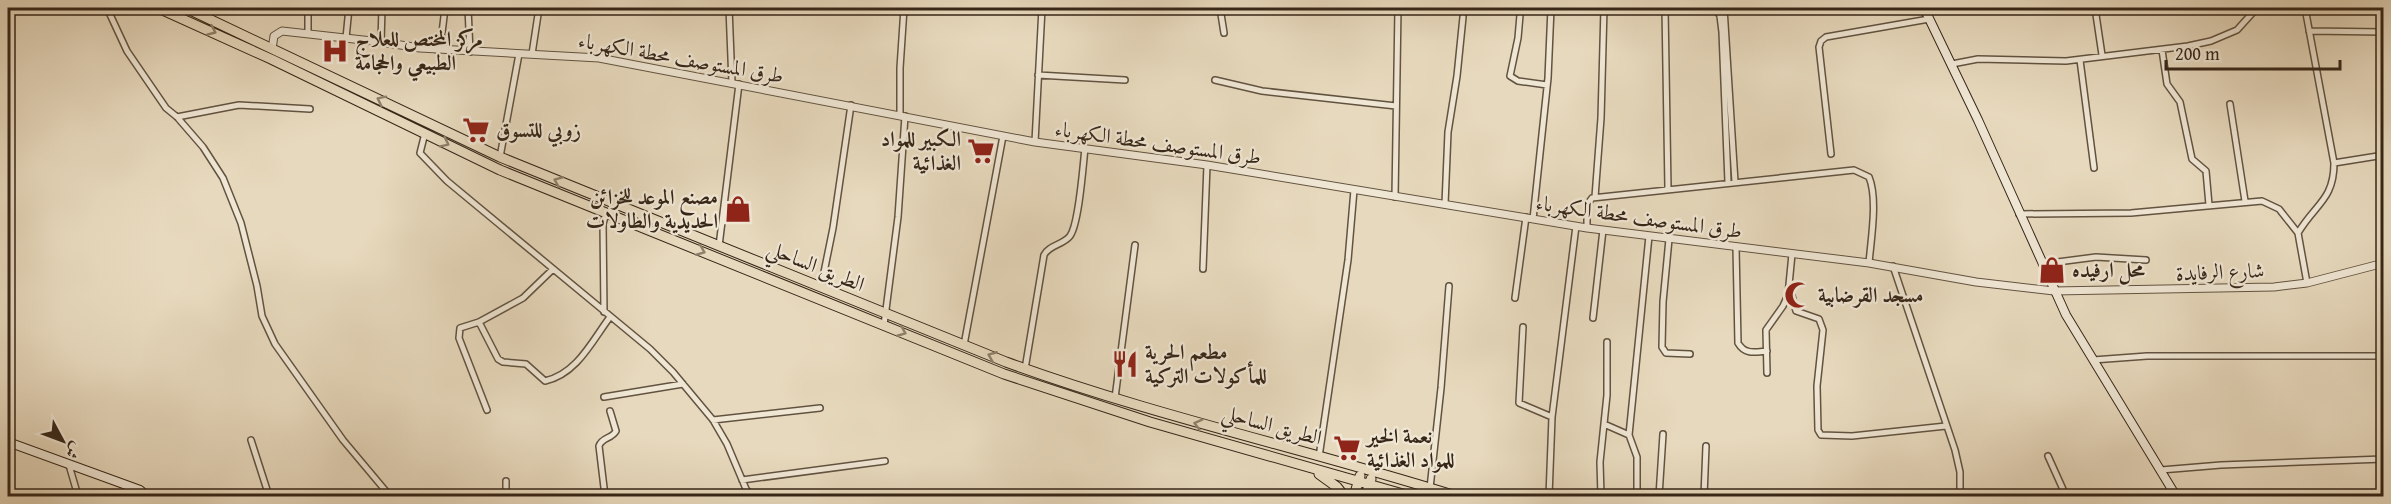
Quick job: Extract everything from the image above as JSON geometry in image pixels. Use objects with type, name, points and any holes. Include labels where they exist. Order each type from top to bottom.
[{"type":"highway","name":"الطريق الساحلي","points":[[158,8],[271,54],[500,157],[1025,369],[1114,399],[1456,496]]},
{"type":"highway","name":"الطريق الساحلي","points":[[187,8],[271,54],[500,170],[884,325],[1060,394],[1409,496]]},
{"type":"highway","points":[[1354,496],[1362,468]]},
{"type":"highway","points":[[1312,469],[1333,484],[1344,496]]},
{"type":"highway","points":[[1366,496],[1373,471]]},
{"type":"highway","points":[[1403,496],[1409,496]]},
{"type":"main road","points":[[1924,8],[1978,120],[2054,291],[2176,496]]},
{"type":"main road","points":[[8,442],[140,490],[147,496]]},
{"type":"street","points":[[107,8],[127,51],[166,108],[177,117],[208,155],[223,178],[235,205],[257,286],[262,315],[275,344],[288,366],[291,367],[343,440],[390,496]]},
{"type":"street","points":[[308,8],[308,34]]},
{"type":"street","points":[[346,38],[349,8]]},
{"type":"street","points":[[381,42],[382,8]]},
{"type":"street","points":[[437,50],[445,8]]},
{"type":"street","points":[[468,8],[470,52]]},
{"type":"street","points":[[532,54],[539,8]]},
{"type":"street","points":[[719,246],[735,83],[729,8]]},
{"type":"street","points":[[884,325],[898,217],[903,116],[900,57],[904,8]]},
{"type":"street","points":[[1035,142],[1042,8]]},
{"type":"street","points":[[1220,8],[1224,33]]},
{"type":"street","points":[[1395,197],[1398,8]]},
{"type":"street","points":[[1515,298],[1529,218],[1547,85],[1551,8]]},
{"type":"street","points":[[1595,197],[1601,118],[1604,8]]},
{"type":"street","points":[[1665,8],[1668,189]]},
{"type":"street","points":[[1715,8],[1720,16],[1722,32],[1731,182]]},
{"type":"street","points":[[1724,8],[1731,182]]},
{"type":"street","points":[[2095,8],[2102,55]]},
{"type":"street","points":[[1952,64],[1978,59],[2035,62],[2080,60],[2102,55],[2199,44],[2227,35],[2243,24],[2255,8],[2266,8]]},
{"type":"street","points":[[2298,233],[2330,191],[2334,180],[2334,163],[2305,8]]},
{"type":"street","points":[[1520,15],[1510,76],[1518,81],[1547,85]]},
{"type":"street","points":[[1445,204],[1448,132],[1463,17]]},
{"type":"street","points":[[1831,154],[1819,47],[1821,41],[1826,37],[1929,19]]},
{"type":"street","name":"طرق المستوصف محطة الكهرباء","points":[[271,54],[272,38],[276,33],[282,31],[437,50],[600,58],[1035,142],[1207,165],[1587,228],[1869,263],[1976,282],[2054,291]]},
{"type":"street","points":[[2309,31],[2384,32]]},
{"type":"street","points":[[2162,50],[2167,84],[2180,102],[2192,159],[2197,166],[2206,171],[2209,205]]},
{"type":"street","points":[[500,157],[519,54]]},
{"type":"street","points":[[2080,60],[2094,168]]},
{"type":"street","points":[[1038,75],[1125,80]]},
{"type":"street","points":[[1215,81],[1262,91],[1396,106]]},
{"type":"street","points":[[2230,104],[2245,201]]},
{"type":"street","points":[[177,117],[239,105],[310,109]]},
{"type":"street","points":[[821,287],[833,228],[850,105]]},
{"type":"street","points":[[425,133],[420,148],[423,157],[447,181],[661,359],[713,420],[752,496]]},
{"type":"street","points":[[964,345],[1003,136]]},
{"type":"street","points":[[1025,369],[1044,255],[1048,249],[1066,240],[1072,233],[1085,148]]},
{"type":"street","points":[[2334,163],[2384,155]]},
{"type":"street","points":[[1203,269],[1207,165]]},
{"type":"street","points":[[1587,228],[1587,205],[1595,197],[1854,170],[1869,177],[1872,191],[1869,263]]},
{"type":"street","points":[[1319,457],[1345,280],[1354,190]]},
{"type":"street","points":[[2019,214],[2131,213],[2245,201],[2270,203],[2286,215],[2298,233],[2307,283]]},
{"type":"street","points":[[604,312],[603,224],[606,213]]},
{"type":"street","points":[[1549,496],[1552,417],[1576,226]]},
{"type":"street","points":[[1593,318],[1603,230]]},
{"type":"street","points":[[1637,496],[1636,457],[1629,435],[1649,236]]},
{"type":"street","points":[[1669,239],[1663,302],[1662,347],[1666,353],[1690,354]]},
{"type":"street","points":[[1114,399],[1135,245]]},
{"type":"street","points":[[1736,247],[1738,343],[1741,349],[1747,352],[1767,351]]},
{"type":"street","points":[[1767,373],[1766,330],[1783,306],[1790,288],[1792,254]]},
{"type":"street","points":[[2042,264],[2096,257],[2146,260]]},
{"type":"street","name":"شارع الرفايدة","points":[[2054,291],[2243,289],[2307,283],[2384,263]]},
{"type":"street","points":[[1893,267],[1958,461],[1960,496]]},
{"type":"street","points":[[487,410],[459,338],[460,328],[479,322],[523,298],[552,270]]},
{"type":"street","points":[[1430,488],[1449,286]]},
{"type":"street","points":[[1790,288],[1796,311],[1814,316],[1822,323],[1817,386],[1818,430],[1821,435],[1852,436],[1946,426]]},
{"type":"street","points":[[479,322],[498,359],[503,362],[526,364],[545,381],[560,376],[579,360],[610,317]]},
{"type":"street","points":[[1523,327],[1519,403],[1552,417]]},
{"type":"street","points":[[1601,496],[1600,462],[1604,424],[1606,342]]},
{"type":"street","points":[[2093,360],[2147,356],[2384,356]]},
{"type":"street","points":[[604,397],[683,384]]},
{"type":"street","points":[[713,420],[820,408]]},
{"type":"street","points":[[605,496],[599,446],[603,440],[611,437],[616,431],[610,411]]},
{"type":"street","points":[[1604,424],[1629,435]]},
{"type":"street","points":[[1659,496],[1663,434]]},
{"type":"street","points":[[251,440],[269,496]]},
{"type":"street","points":[[1704,496],[1706,446]]},
{"type":"street","points":[[2048,456],[2066,496]]},
{"type":"street","points":[[2161,470],[2221,465],[2384,459]]},
{"type":"street","points":[[742,480],[885,461]]},
{"type":"street","points":[[69,465],[78,496]]},
{"type":"street","points":[[506,481],[507,496]]},
{"type":"place","name":"مركز المختص للعلاج الطبيعي والحجامة","points":[[335,51]]},
{"type":"place","name":"زوبي للتسوق","points":[[476,130]]},
{"type":"place","name":"الكبير للمواد الغذائية","points":[[981,151]]},
{"type":"place","name":"مصنع الموعد للخزائن الحديدية والطاولات","points":[[738,209]]},
{"type":"place","name":"محل ارفيده","points":[[2052,270]]},
{"type":"place","name":"مسجد القرضابية","points":[[1798,295]]},
{"type":"place","name":"مطعم الحرية للمأكولات التركية","points":[[1125,364]]},
{"type":"place","name":"نعمة الخير للمواد الغذائية","points":[[1347,448]]}]
